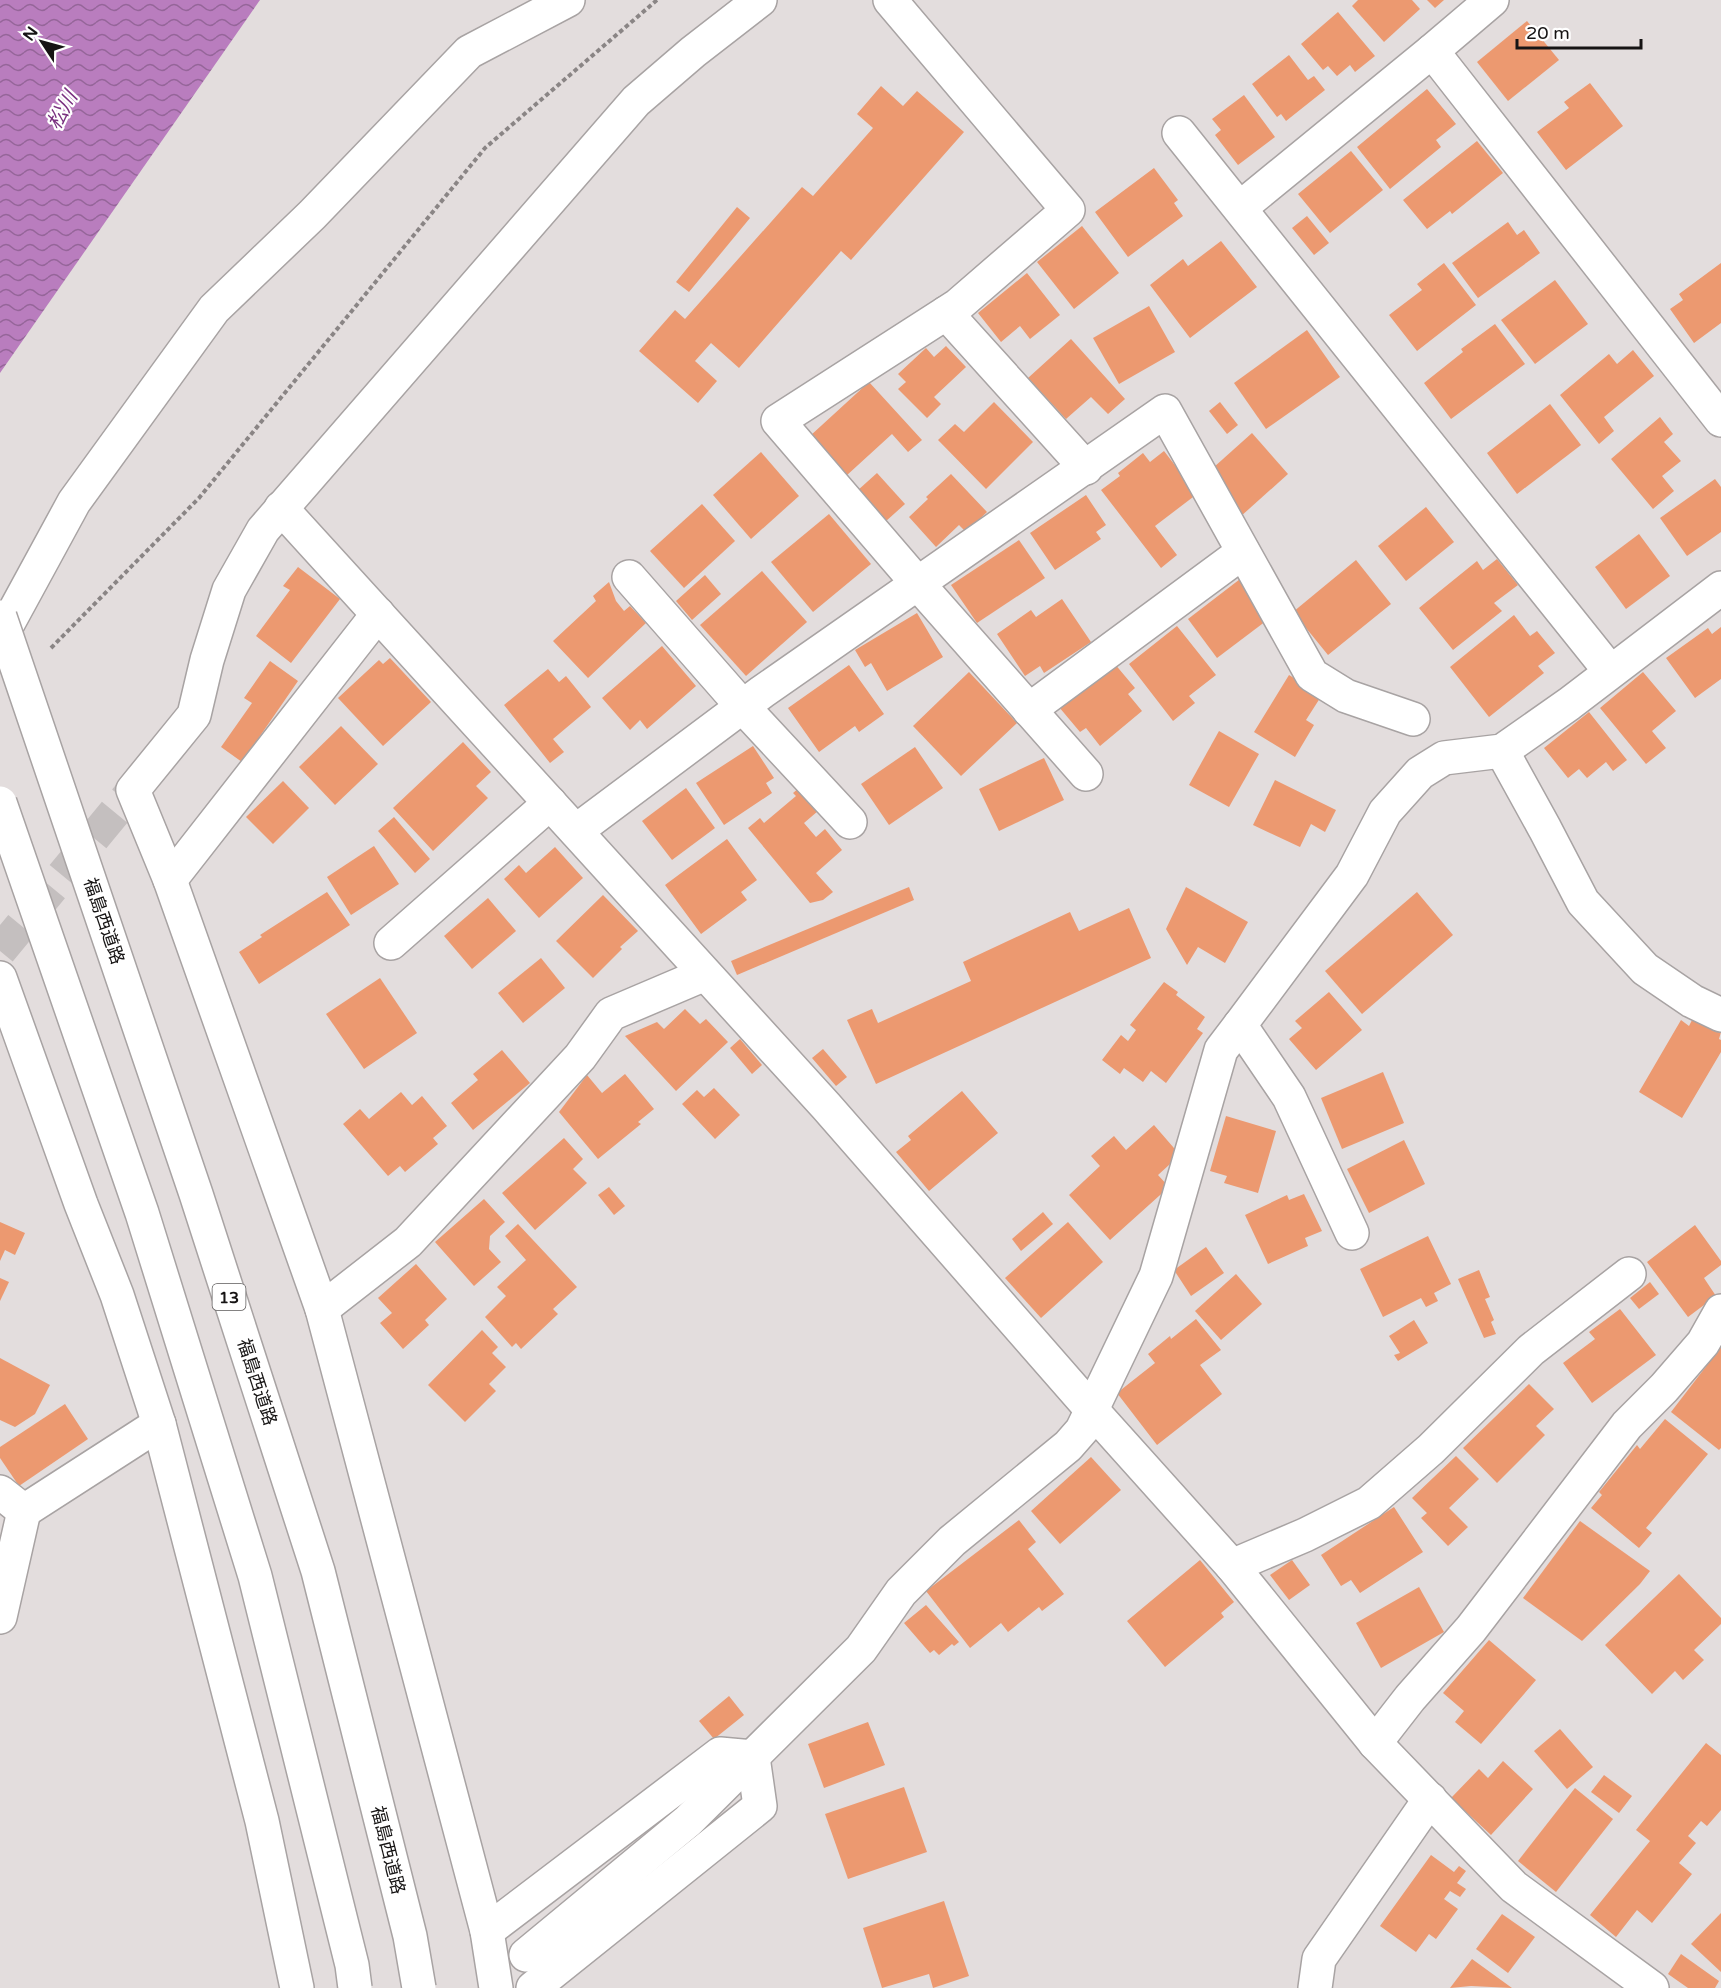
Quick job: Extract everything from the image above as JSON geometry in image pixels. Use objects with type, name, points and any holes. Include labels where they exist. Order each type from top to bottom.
[{"type":"main road","points":[[0,638],[74,502],[214,309],[312,215],[469,52],[568,0]]},
{"type":"main road","points":[[496,1988],[487,1931],[322,1309],[170,879],[133,790],[194,715],[207,660],[229,590],[262,530],[412,361],[636,101],[693,52],[760,0]]},
{"type":"main road","points":[[890,0],[1068,210],[957,306],[778,421],[1086,774]]},
{"type":"main road","points":[[1240,208],[1492,0]]},
{"type":"main road","points":[[1432,51],[1721,420]]},
{"type":"main road","points":[[1179,133],[1610,671]]},
{"type":"main road","points":[[946,313],[1086,468]]},
{"type":"main road","points":[[576,831],[743,706],[1086,468],[1164,411],[1312,675],[1346,696],[1413,719]]},
{"type":"main road","points":[[281,508],[826,1106],[1091,1409],[1232,1566],[1375,1743],[1514,1887],[1652,1988]]},
{"type":"main road","points":[[1029,710],[1243,552]]},
{"type":"main road","points":[[629,577],[850,822]]},
{"type":"main road","points":[[526,1955],[688,1821],[861,1649],[901,1592],[952,1541],[1068,1446],[1082,1430],[1156,1276],[1221,1050],[1352,875],[1384,812],[1420,773],[1444,758],[1502,751],[1569,704],[1721,588]]},
{"type":"main road","points":[[170,879],[378,614]]},
{"type":"main road","name":"福島西道路","points":[[0,617],[195,1194],[318,1571],[410,1936],[418,1988]]},
{"type":"main road","points":[[1502,751],[1583,902],[1645,969],[1692,1001],[1721,1015]]},
{"type":"main road","points":[[391,943],[550,803]]},
{"type":"main road","points":[[0,804],[142,1213],[255,1576],[352,1965],[355,1988]]},
{"type":"main road","points":[[322,1309],[408,1242],[580,1057],[611,1014],[705,974]]},
{"type":"main road","points":[[0,978],[81,1204],[117,1295],[159,1424],[262,1821],[297,1988]]},
{"type":"main road","points":[[1240,1025],[1289,1097],[1352,1233]]},
{"type":"main road","points":[[1232,1566],[1305,1535],[1369,1503],[1431,1449],[1531,1350],[1629,1274]]},
{"type":"main road","points":[[1375,1743],[1410,1698],[1471,1629],[1627,1425],[1664,1388],[1703,1343],[1721,1311]]},
{"type":"main road","points":[[0,1617],[12,1501],[159,1424]]},
{"type":"main road","points":[[487,1931],[720,1754],[753,1758]]},
{"type":"main road","points":[[533,1988],[760,1806],[753,1758]]},
{"type":"main road","points":[[1315,1988],[1319,1959],[1430,1799]]},
{"type":"path","points":[[50,650],[199,498],[485,148],[657,0]]},
{"type":"water","name":"松川","points":[[0,0],[260,0],[0,373]]},
{"type":"building","points":[[1358,0],[1412,0],[1420,9],[1384,42],[1352,6]]},
{"type":"building","points":[[1427,0],[1444,0],[1435,8]]},
{"type":"building","points":[[1338,12],[1375,56],[1355,72],[1350,65],[1337,76],[1328,66],[1323,70],[1301,44]]},
{"type":"building","points":[[1527,21],[1559,60],[1508,101],[1477,62]]},
{"type":"building","points":[[1289,55],[1308,80],[1314,76],[1325,90],[1286,121],[1281,114],[1277,117],[1252,84]]},
{"type":"building","points":[[1590,83],[1623,126],[1566,170],[1537,132],[1569,108],[1564,102]]},
{"type":"building","points":[[881,86],[903,106],[917,91],[964,132],[851,260],[841,251],[739,368],[711,343],[695,361],[717,381],[698,403],[639,351],[675,310],[685,319],[802,187],[813,196],[873,128],[857,114]]},
{"type":"building","points":[[1427,89],[1456,124],[1436,140],[1441,147],[1390,189],[1357,147]]},
{"type":"building","points":[[1244,95],[1275,137],[1238,165],[1215,135],[1221,130],[1212,119]]},
{"type":"building","points":[[1477,141],[1503,173],[1452,214],[1450,211],[1427,229],[1403,200]]},
{"type":"building","points":[[1351,151],[1383,190],[1330,233],[1298,194]]},
{"type":"building","points":[[1154,168],[1178,200],[1174,203],[1183,216],[1128,257],[1095,212]]},
{"type":"building","points":[[737,207],[750,218],[689,292],[676,282]]},
{"type":"building","points":[[1307,216],[1329,243],[1314,255],[1292,228]]},
{"type":"building","points":[[1508,222],[1517,235],[1524,230],[1540,253],[1478,298],[1452,263]]},
{"type":"building","points":[[1082,226],[1119,273],[1074,309],[1037,262]]},
{"type":"building","points":[[1221,241],[1257,287],[1190,338],[1150,285],[1183,259],[1188,266]]},
{"type":"building","points":[[1444,263],[1476,305],[1417,351],[1389,315],[1422,290],[1417,284]]},
{"type":"building","points":[[1721,263],[1721,323],[1694,343],[1670,309],[1683,300],[1679,294]]},
{"type":"building","points":[[1027,273],[1060,315],[1030,339],[1020,326],[1001,342],[978,313]]},
{"type":"building","points":[[1555,280],[1588,324],[1535,364],[1501,320]]},
{"type":"building","points":[[1149,306],[1175,352],[1119,384],[1093,338]]},
{"type":"building","points":[[1495,324],[1525,364],[1451,419],[1424,383],[1463,352],[1461,349]]},
{"type":"building","points":[[1307,330],[1340,377],[1266,429],[1234,383]]},
{"type":"building","points":[[1071,339],[1125,399],[1108,414],[1091,397],[1066,419],[1028,378]]},
{"type":"building","points":[[946,346],[966,367],[934,397],[941,404],[927,418],[898,389],[906,382],[898,374],[926,348],[934,357]]},
{"type":"building","points":[[1633,350],[1654,376],[1604,417],[1614,431],[1599,444],[1560,395],[1609,354],[1617,364]]},
{"type":"building","points":[[869,382],[922,440],[908,452],[892,434],[846,476],[810,436]]},
{"type":"building","points":[[994,402],[1033,442],[986,489],[938,440],[955,424],[964,432]]},
{"type":"building","points":[[1220,402],[1238,425],[1227,434],[1209,411]]},
{"type":"building","points":[[1550,404],[1581,445],[1517,494],[1487,453]]},
{"type":"building","points":[[1660,417],[1673,434],[1664,442],[1681,461],[1662,476],[1674,491],[1653,509],[1611,459]]},
{"type":"building","points":[[1252,433],[1288,474],[1240,517],[1204,476]]},
{"type":"building","points":[[1164,451],[1197,494],[1155,526],[1177,555],[1161,568],[1101,490],[1120,476],[1118,473],[1143,453],[1150,462]]},
{"type":"building","points":[[761,452],[799,496],[751,539],[713,495]]},
{"type":"building","points":[[877,473],[905,504],[885,522],[857,491]]},
{"type":"building","points":[[951,474],[987,512],[966,532],[959,525],[936,547],[909,517],[928,499],[926,497]]},
{"type":"building","points":[[1715,479],[1721,487],[1721,532],[1687,556],[1660,518]]},
{"type":"building","points":[[1086,495],[1106,525],[1096,532],[1101,539],[1055,570],[1030,533]]},
{"type":"building","points":[[702,504],[735,541],[684,588],[650,551]]},
{"type":"building","points":[[1426,507],[1454,542],[1406,581],[1378,546]]},
{"type":"building","points":[[829,514],[871,564],[813,612],[771,562]]},
{"type":"building","points":[[1639,534],[1670,576],[1626,609],[1595,567]]},
{"type":"building","points":[[1019,540],[1045,578],[977,623],[951,585]]},
{"type":"building","points":[[1497,559],[1518,585],[1494,603],[1502,611],[1453,650],[1419,608],[1477,561],[1483,570]]},
{"type":"building","points":[[1356,560],[1391,604],[1328,655],[1293,612]]},
{"type":"building","points":[[298,567],[340,599],[291,663],[256,636],[290,590],[283,586]]},
{"type":"building","points":[[762,571],[807,622],[746,676],[700,625]]},
{"type":"building","points":[[705,575],[721,594],[692,620],[676,601]]},
{"type":"building","points":[[1244,576],[1266,621],[1217,658],[1188,619]]},
{"type":"building","points":[[609,582],[616,601],[624,611],[630,606],[646,623],[588,678],[553,641],[596,601],[593,596]]},
{"type":"building","points":[[1062,599],[1091,642],[1044,673],[1040,666],[1025,676],[997,634],[1031,610],[1036,617]]},
{"type":"building","points":[[917,613],[943,657],[887,691],[871,663],[865,667],[855,650]]},
{"type":"building","points":[[1514,615],[1530,636],[1537,631],[1555,653],[1538,666],[1544,673],[1489,717],[1450,667]]},
{"type":"building","points":[[1177,626],[1216,675],[1189,696],[1195,703],[1173,721],[1129,664]]},
{"type":"building","points":[[1721,627],[1721,679],[1695,698],[1666,658],[1708,628],[1712,634]]},
{"type":"building","points":[[662,646],[696,686],[647,729],[640,720],[630,730],[602,698]]},
{"type":"building","points":[[390,658],[431,702],[383,746],[338,698],[379,660],[383,664]]},
{"type":"building","points":[[270,661],[298,681],[242,762],[221,747],[252,703],[244,698]]},
{"type":"building","points":[[1114,663],[1135,688],[1128,694],[1142,711],[1100,746],[1086,728],[1080,732],[1059,707]]},
{"type":"building","points":[[849,665],[884,714],[859,732],[855,726],[819,752],[788,708]]},
{"type":"building","points":[[548,669],[559,682],[566,676],[591,707],[553,739],[564,752],[550,763],[504,705]]},
{"type":"building","points":[[969,672],[1017,723],[961,776],[913,726]]},
{"type":"building","points":[[1643,672],[1676,711],[1652,731],[1666,748],[1646,764],[1600,708]]},
{"type":"building","points":[[1289,675],[1322,695],[1306,720],[1314,725],[1295,757],[1254,732]]},
{"type":"building","points":[[1589,712],[1627,760],[1613,771],[1606,762],[1587,778],[1579,769],[1568,778],[1544,748]]},
{"type":"building","points":[[341,726],[378,764],[335,805],[299,767]]},
{"type":"building","points":[[1219,731],[1259,754],[1229,807],[1189,785]]},
{"type":"building","points":[[463,742],[491,772],[476,786],[488,798],[433,851],[393,808]]},
{"type":"building","points":[[753,746],[774,778],[766,783],[772,793],[724,825],[696,783]]},
{"type":"building","points":[[915,747],[943,788],[889,825],[861,784]]},
{"type":"building","points":[[1044,758],[1064,800],[999,831],[979,789]]},
{"type":"building","points":[[1275,780],[1336,810],[1325,832],[1311,824],[1300,847],[1253,825]]},
{"type":"building","points":[[283,781],[309,808],[273,844],[246,817]]},
{"type":"building","points":[[686,788],[715,828],[672,860],[642,821]]},
{"type":"building","points":[[799,788],[818,811],[804,823],[816,837],[825,829],[842,850],[816,873],[833,892],[823,900],[810,903],[748,828],[760,818],[764,823],[796,796],[793,793]]},
{"type":"building","points":[[394,817],[430,859],[415,873],[378,831]]},
{"type":"building","points":[[727,839],[757,880],[741,892],[747,900],[701,934],[665,885]]},
{"type":"building","points":[[374,846],[399,884],[351,915],[327,877]]},
{"type":"building","points":[[555,847],[583,878],[539,918],[504,879],[519,865],[526,873]]},
{"type":"building","points":[[909,887],[914,900],[737,975],[731,961]]},
{"type":"building","points":[[1186,887],[1248,922],[1225,963],[1198,947],[1187,965],[1166,929]]},
{"type":"building","points":[[327,892],[350,925],[259,984],[239,952],[262,937],[260,935]]},
{"type":"building","points":[[1417,892],[1453,935],[1362,1014],[1325,971]]},
{"type":"building","points":[[603,895],[638,931],[620,947],[622,949],[593,978],[556,941]]},
{"type":"building","points":[[488,898],[516,931],[472,969],[444,936]]},
{"type":"building","points":[[1129,908],[1151,958],[876,1084],[847,1020],[872,1009],[878,1023],[971,981],[963,962],[1070,912],[1079,931]]},
{"type":"building","points":[[541,958],[565,988],[523,1023],[498,993]]},
{"type":"building","points":[[380,978],[417,1033],[364,1069],[326,1014]]},
{"type":"building","points":[[1164,982],[1178,992],[1176,995],[1205,1017],[1197,1029],[1203,1033],[1166,1083],[1151,1071],[1143,1082],[1124,1068],[1120,1074],[1102,1060],[1121,1035],[1128,1041],[1136,1030],[1130,1025]]},
{"type":"building","points":[[1329,992],[1362,1030],[1316,1070],[1289,1039],[1302,1028],[1295,1021]]},
{"type":"building","points":[[685,1009],[700,1024],[706,1019],[728,1042],[676,1091],[625,1036],[657,1022],[664,1029]]},
{"type":"building","points":[[1694,1016],[1721,1032],[1719,1039],[1721,1040],[1721,1052],[1682,1118],[1639,1092],[1681,1020],[1689,1026]]},
{"type":"building","points":[[740,1039],[762,1065],[752,1074],[730,1048]]},
{"type":"building","points":[[823,1049],[847,1077],[836,1086],[812,1058]]},
{"type":"building","points":[[502,1050],[530,1083],[473,1130],[451,1103],[478,1080],[473,1074]]},
{"type":"building","points":[[1383,1072],[1404,1123],[1342,1149],[1321,1098]]},
{"type":"building","points":[[625,1074],[654,1109],[638,1122],[641,1124],[598,1159],[559,1112],[587,1075],[602,1093]]},
{"type":"building","points":[[714,1088],[740,1115],[715,1139],[682,1104],[697,1090],[704,1097]]},
{"type":"building","points":[[962,1091],[998,1133],[929,1191],[896,1152],[911,1140],[908,1136]]},
{"type":"building","points":[[401,1092],[412,1105],[422,1096],[447,1126],[433,1138],[438,1144],[405,1172],[400,1166],[388,1176],[343,1124],[360,1109],[369,1119]]},
{"type":"building","points":[[1226,1116],[1276,1131],[1258,1193],[1224,1183],[1227,1176],[1210,1171]]},
{"type":"building","points":[[1154,1125],[1180,1155],[1158,1175],[1169,1187],[1110,1240],[1069,1195],[1100,1166],[1091,1156],[1114,1136],[1126,1150]]},
{"type":"building","points":[[564,1138],[583,1159],[573,1169],[587,1183],[535,1230],[502,1193]]},
{"type":"building","points":[[1404,1140],[1425,1184],[1369,1213],[1347,1169]]},
{"type":"building","points":[[609,1187],[625,1206],[614,1215],[598,1195]]},
{"type":"building","points":[[1304,1194],[1322,1231],[1305,1238],[1308,1246],[1268,1264],[1245,1215],[1287,1195],[1289,1200]]},
{"type":"building","points":[[484,1199],[505,1222],[490,1236],[489,1249],[501,1262],[474,1286],[435,1242]]},
{"type":"building","points":[[1043,1212],[1053,1224],[1021,1251],[1012,1239]]},
{"type":"building","points":[[0,1222],[25,1233],[15,1255],[5,1250],[0,1261]]},
{"type":"building","points":[[1068,1222],[1103,1262],[1041,1318],[1005,1278]]},
{"type":"building","points":[[518,1224],[577,1287],[553,1309],[558,1314],[521,1349],[516,1343],[512,1347],[485,1317],[506,1296],[497,1287],[526,1260],[505,1236]]},
{"type":"building","points":[[1695,1225],[1721,1261],[1721,1265],[1704,1278],[1716,1296],[1688,1317],[1647,1262]]},
{"type":"building","points":[[1428,1236],[1451,1284],[1434,1293],[1438,1301],[1426,1307],[1421,1298],[1383,1317],[1360,1269]]},
{"type":"building","points":[[1206,1247],[1224,1273],[1191,1296],[1174,1270]]},
{"type":"building","points":[[416,1264],[447,1299],[425,1320],[429,1325],[403,1349],[380,1323],[392,1313],[378,1298]]},
{"type":"building","points":[[1479,1270],[1490,1297],[1485,1299],[1494,1320],[1491,1322],[1496,1334],[1484,1338],[1458,1279]]},
{"type":"building","points":[[1236,1274],[1262,1304],[1221,1340],[1195,1311]]},
{"type":"building","points":[[0,1278],[9,1282],[0,1301]]},
{"type":"building","points":[[1650,1282],[1659,1294],[1639,1309],[1630,1298]]},
{"type":"building","points":[[1620,1309],[1656,1355],[1592,1403],[1563,1363],[1595,1339],[1589,1332]]},
{"type":"building","points":[[1196,1319],[1221,1350],[1200,1365],[1222,1394],[1157,1445],[1117,1393],[1155,1363],[1148,1354]]},
{"type":"building","points":[[1414,1320],[1428,1343],[1398,1361],[1394,1355],[1400,1353],[1389,1336]]},
{"type":"building","points":[[482,1330],[498,1347],[492,1353],[506,1367],[489,1384],[496,1391],[465,1422],[428,1385]]},
{"type":"building","points":[[1721,1347],[1721,1448],[1719,1450],[1671,1412]]},
{"type":"building","points":[[0,1358],[50,1385],[35,1414],[15,1427],[0,1420]]},
{"type":"building","points":[[1529,1384],[1554,1409],[1536,1426],[1545,1435],[1497,1483],[1463,1448]]},
{"type":"building","points":[[65,1404],[88,1439],[19,1486],[0,1458],[0,1447]]},
{"type":"building","points":[[1665,1419],[1708,1454],[1646,1528],[1652,1533],[1639,1548],[1591,1508],[1602,1495],[1599,1492],[1637,1445],[1640,1449]]},
{"type":"building","points":[[1456,1456],[1479,1479],[1449,1508],[1468,1527],[1448,1546],[1421,1518],[1427,1513],[1412,1498]]},
{"type":"building","points":[[1091,1457],[1121,1490],[1060,1544],[1031,1511]]},
{"type":"building","points":[[1394,1507],[1423,1552],[1360,1593],[1351,1580],[1341,1586],[1321,1555]]},
{"type":"building","points":[[1019,1520],[1036,1542],[1028,1549],[1064,1594],[1042,1611],[1039,1607],[1008,1632],[1001,1623],[970,1648],[926,1591]]},
{"type":"building","points":[[1580,1521],[1650,1571],[1640,1584],[1582,1641],[1523,1598]]},
{"type":"building","points":[[1200,1560],[1234,1602],[1221,1613],[1224,1617],[1165,1667],[1127,1621]]},
{"type":"building","points":[[1292,1560],[1310,1585],[1289,1600],[1270,1575]]},
{"type":"building","points":[[1679,1574],[1721,1618],[1721,1624],[1694,1650],[1704,1660],[1683,1680],[1675,1671],[1652,1694],[1605,1645]]},
{"type":"building","points":[[1419,1587],[1444,1632],[1381,1668],[1356,1623]]},
{"type":"building","points":[[926,1605],[959,1642],[954,1646],[952,1644],[939,1655],[934,1650],[930,1653],[904,1623]]},
{"type":"building","points":[[1489,1640],[1536,1680],[1481,1744],[1455,1722],[1464,1711],[1443,1693]]},
{"type":"building","points":[[729,1696],[744,1715],[714,1739],[699,1721]]},
{"type":"building","points":[[868,1722],[885,1765],[824,1788],[808,1744]]},
{"type":"building","points":[[1560,1729],[1593,1767],[1567,1789],[1534,1751]]},
{"type":"building","points":[[1706,1743],[1721,1755],[1721,1810],[1707,1826],[1701,1821],[1688,1836],[1696,1843],[1679,1863],[1692,1874],[1652,1923],[1637,1910],[1616,1937],[1590,1915],[1650,1841],[1636,1830]]},
{"type":"building","points":[[1503,1761],[1533,1789],[1491,1835],[1451,1798],[1479,1769],[1488,1778]]},
{"type":"building","points":[[1604,1775],[1632,1796],[1619,1813],[1591,1792]]},
{"type":"building","points":[[904,1787],[927,1852],[848,1879],[825,1814]]},
{"type":"building","points":[[1575,1788],[1613,1819],[1556,1892],[1518,1861]]},
{"type":"building","points":[[1431,1855],[1454,1872],[1459,1866],[1466,1871],[1457,1883],[1466,1889],[1460,1897],[1450,1891],[1444,1899],[1458,1909],[1436,1939],[1429,1934],[1416,1952],[1380,1926]]},
{"type":"building","points":[[944,1901],[969,1976],[933,1988],[929,1974],[882,1988],[863,1928]]},
{"type":"building","points":[[1721,1913],[1721,1972],[1691,1944]]},
{"type":"building","points":[[1502,1914],[1535,1937],[1508,1973],[1476,1949]]},
{"type":"building","points":[[1681,1954],[1719,1981],[1715,1988],[1688,1988],[1668,1974]]},
{"type":"building","points":[[1472,1959],[1512,1988],[1471,1986],[1450,1988]]},
{"type":"tunnel","points":[[0,951],[133,790]]}]
